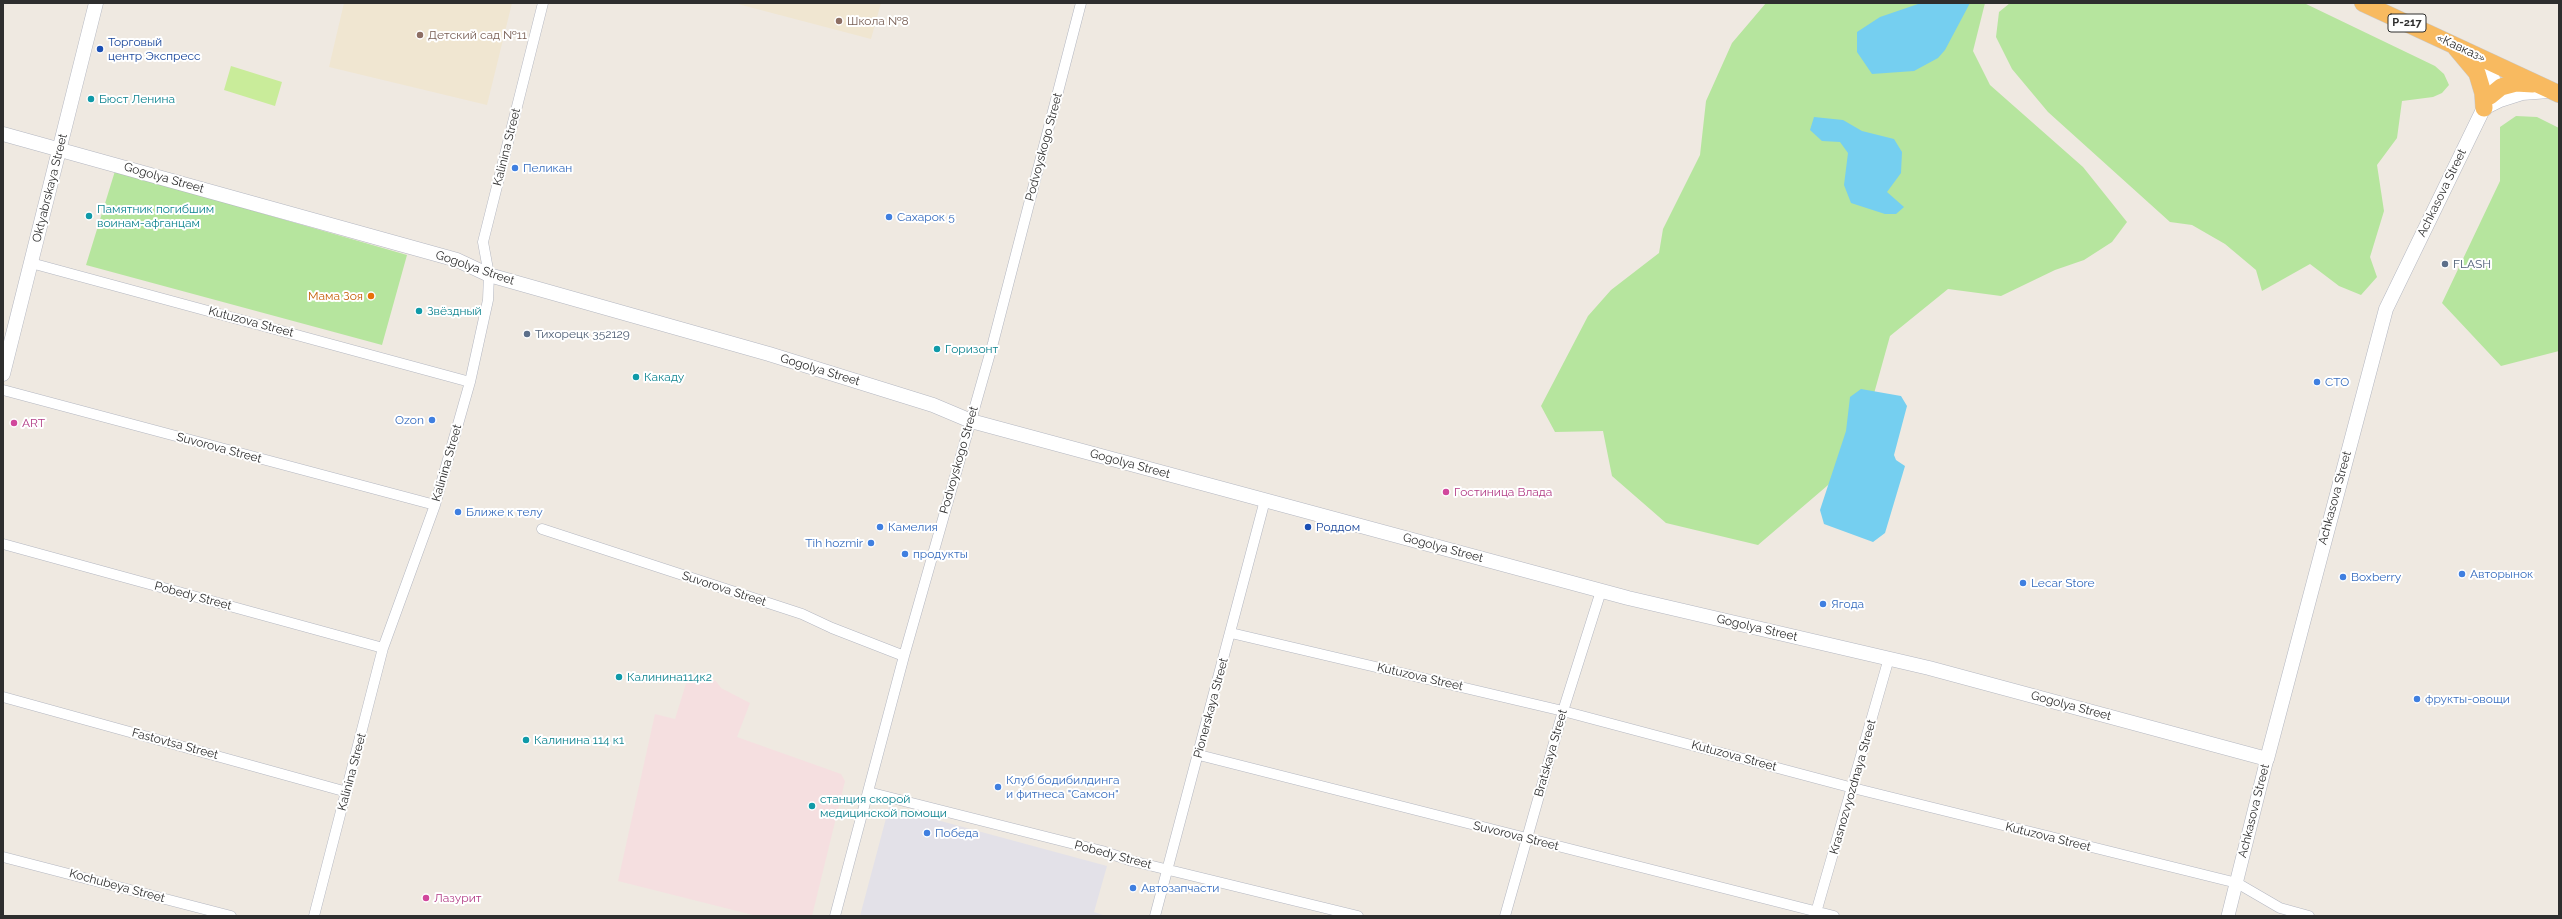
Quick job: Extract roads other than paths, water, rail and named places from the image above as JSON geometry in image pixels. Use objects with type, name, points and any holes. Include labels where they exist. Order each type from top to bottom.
[{"type":"highway","name":"«Кавказ»","points":[[2363,3],[2550,90]]},
{"type":"highway","points":[[2451,44],[2477,73],[2487,102],[2501,87],[2516,83],[2550,90]]},
{"type":"main road","name":"Oktyabrskaya Street","points":[[3,374],[61,149],[96,3]]},
{"type":"main road","name":"Achkasova Street","points":[[2267,759],[2386,309],[2495,85],[2495,78],[2489,67],[2472,53]]},
{"type":"main road","name":"Gogolya Street","points":[[3,134],[457,260],[489,275],[769,354],[933,406],[971,421],[1601,591],[1889,658],[2267,759]]},
{"type":"street","name":"Kalinina Street","points":[[314,916],[383,648],[435,506],[470,382],[488,300],[489,275],[483,242],[543,3]]},
{"type":"street","name":"Podvoyskogo Street","points":[[836,916],[904,656],[971,421],[1081,3]]},
{"type":"street","name":"Kutuzova Street","points":[[31,264],[470,382]]},
{"type":"street","name":"Suvorova Street","points":[[3,390],[435,506]]},
{"type":"street","name":"Pionerskaya Street","points":[[1155,916],[1199,755],[1265,500]]},
{"type":"street","name":"Suvorova Street","points":[[542,530],[802,614],[832,628],[904,656]]},
{"type":"street","name":"Pobedy Street","points":[[3,544],[383,648]]},
{"type":"street","name":"Bratskaya Street","points":[[1505,916],[1563,710],[1601,591]]},
{"type":"street","name":"Kutuzova Street","points":[[1231,633],[1563,710],[1853,788],[2237,884],[2280,908],[2309,916]]},
{"type":"street","name":"Krasnozvyozdnaya Street","points":[[1816,914],[1889,658]]},
{"type":"street","name":"Fastovtsa Street","points":[[3,697],[347,792]]},
{"type":"street","name":"Suvorova Street","points":[[1199,755],[1816,914],[1834,916]]},
{"type":"street","name":"Achkasova Street","points":[[2228,916],[2267,759]]},
{"type":"street","name":"Pobedy Street","points":[[868,792],[1358,916]]},
{"type":"street","name":"Kochubeya Street","points":[[3,857],[231,916]]},
{"type":"water","points":[[1921,3],[1970,3],[1945,50],[1938,58],[1914,71],[1872,74],[1857,52],[1857,32],[1880,17]]},
{"type":"water","points":[[1814,117],[1843,120],[1862,131],[1894,139],[1902,152],[1901,173],[1887,192],[1904,207],[1896,214],[1885,214],[1851,203],[1844,185],[1848,153],[1840,142],[1822,141],[1810,130]]},
{"type":"water","points":[[1861,389],[1901,396],[1907,406],[1894,455],[1896,460],[1905,466],[1885,533],[1873,542],[1824,524],[1820,510],[1846,431],[1850,397]]},
{"type":"place","name":"Школа №8","points":[[839,21]]},
{"type":"place","name":"Детский сад №11","points":[[420,35]]},
{"type":"place","name":"Торговый центр Экспресс","points":[[100,49]]},
{"type":"place","name":"Бюст Ленина","points":[[91,99]]},
{"type":"place","name":"Пеликан","points":[[515,168]]},
{"type":"place","name":"Памятник погибшим воинам-афганцам","points":[[89,216]]},
{"type":"place","name":"Сахарок 5","points":[[889,217]]},
{"type":"place","name":"FLASH","points":[[2445,264]]},
{"type":"place","name":"Мама Зоя","points":[[371,296]]},
{"type":"place","name":"Звёздный","points":[[419,311]]},
{"type":"place","name":"Тихорецк 352129","points":[[527,334]]},
{"type":"place","name":"Горизонт","points":[[937,349]]},
{"type":"place","name":"Какаду","points":[[636,377]]},
{"type":"place","name":"СТО","points":[[2317,382]]},
{"type":"place","name":"Ozon","points":[[432,420]]},
{"type":"place","name":"ART","points":[[14,423]]},
{"type":"place","name":"Гостиница Влада","points":[[1446,492]]},
{"type":"place","name":"Ближе к телу","points":[[458,512]]},
{"type":"place","name":"Камелия","points":[[880,527]]},
{"type":"place","name":"Роддом","points":[[1308,527]]},
{"type":"place","name":"Tih hozmir","points":[[871,543]]},
{"type":"place","name":"продукты","points":[[905,554]]},
{"type":"place","name":"Авторынок","points":[[2462,574]]},
{"type":"place","name":"Boxberry","points":[[2343,577]]},
{"type":"place","name":"Lecar Store","points":[[2023,583]]},
{"type":"place","name":"Ягода","points":[[1823,604]]},
{"type":"place","name":"Калинина114к2","points":[[619,677]]},
{"type":"place","name":"фрукты-овощи","points":[[2417,699]]},
{"type":"place","name":"Калинина 114 к1","points":[[526,740]]},
{"type":"place","name":"Клуб бодибилдинга и фитнеса \"Самсон\"","points":[[998,787]]},
{"type":"place","name":"станция скорой медицинской помощи","points":[[812,806]]},
{"type":"place","name":"Победа","points":[[927,833]]},
{"type":"place","name":"Автозапчасти","points":[[1133,888]]},
{"type":"place","name":"Лазурит","points":[[426,898]]}]
